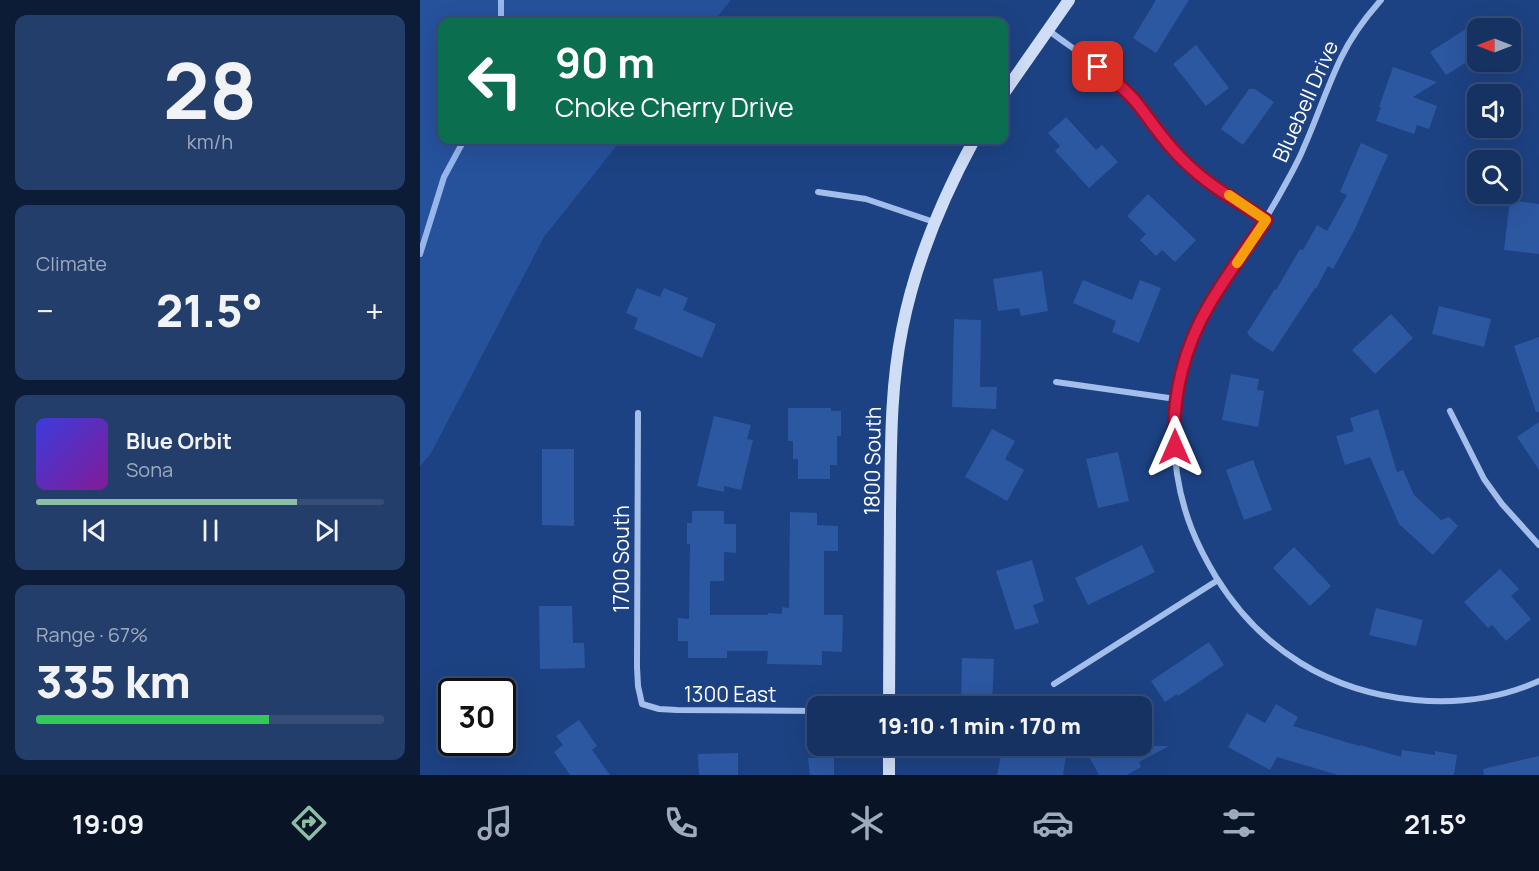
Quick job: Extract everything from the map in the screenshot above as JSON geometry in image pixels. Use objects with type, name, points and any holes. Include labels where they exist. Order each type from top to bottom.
[{"type":"main road","points":[[1008,87],[1069,0]]},
{"type":"main road","name":"1800 South","points":[[889,696],[891,448],[896,366],[914,283],[934,222],[972,144]]},
{"type":"main road","points":[[889,756],[889,775]]},
{"type":"street","name":"Bluebell Drive","points":[[1381,0],[1369,13],[1341,58],[1303,150],[1266,220],[1208,306],[1194,335],[1176,399],[1174,432],[1180,494],[1201,553],[1229,598],[1258,631],[1304,665],[1335,681],[1367,692],[1400,699],[1434,702],[1467,701],[1498,696],[1539,681]]},
{"type":"street","points":[[1047,30],[1117,82],[1134,99],[1184,162],[1204,179],[1266,220]]},
{"type":"street","points":[[818,192],[866,199],[934,222]]},
{"type":"street","points":[[1056,382],[1176,399]]},
{"type":"street","points":[[1450,411],[1484,478],[1502,504],[1539,545]]},
{"type":"street","name":"1700 South","points":[[638,413],[637,667],[642,704]]},
{"type":"street","points":[[1054,684],[1218,580]]},
{"type":"street","name":"1300 East","points":[[642,704],[659,709],[677,710],[807,711]]},
{"type":"shaded area","points":[[420,0],[731,0],[716,18],[438,18],[438,144],[618,144],[544,237],[430,455],[420,466]]},
{"type":"building","points":[[1156,0],[1189,0],[1156,53],[1133,38]]},
{"type":"building","points":[[1467,28],[1467,62],[1446,75],[1430,52]]},
{"type":"building","points":[[1196,45],[1229,88],[1206,106],[1173,64]]},
{"type":"building","points":[[1393,67],[1437,82],[1413,97],[1437,106],[1429,129],[1417,125],[1414,134],[1376,121]]},
{"type":"building","points":[[1249,89],[1255,89],[1274,102],[1243,145],[1221,129]]},
{"type":"building","points":[[1066,117],[1096,150],[1102,145],[1118,162],[1089,188],[1055,151],[1060,146],[1048,133]]},
{"type":"building","points":[[1361,143],[1388,155],[1355,229],[1333,269],[1328,266],[1316,289],[1273,352],[1247,333],[1300,249],[1303,250],[1317,225],[1327,231],[1347,195],[1340,192]]},
{"type":"building","points":[[1148,194],[1196,240],[1175,262],[1162,250],[1156,256],[1140,240],[1146,234],[1127,216]]},
{"type":"building","points":[[1521,202],[1539,204],[1539,254],[1504,250],[1510,204],[1521,204]]},
{"type":"building","points":[[1042,271],[1048,311],[1021,316],[1019,308],[998,311],[993,279]]},
{"type":"building","points":[[1083,280],[1132,300],[1140,280],[1161,288],[1139,343],[1112,332],[1116,321],[1073,303]]},
{"type":"building","points":[[637,288],[660,297],[664,288],[688,298],[683,310],[716,324],[702,358],[634,329],[638,318],[626,313]]},
{"type":"building","points":[[1439,306],[1491,319],[1484,347],[1432,334]]},
{"type":"building","points":[[1391,314],[1413,338],[1375,374],[1352,350]]},
{"type":"building","points":[[954,319],[981,320],[980,387],[997,387],[996,409],[952,407]]},
{"type":"building","points":[[1539,337],[1539,412],[1536,412],[1514,346]]},
{"type":"building","points":[[1231,374],[1259,379],[1257,390],[1264,391],[1258,427],[1222,420]]},
{"type":"building","points":[[788,408],[831,408],[831,411],[841,411],[841,436],[837,436],[837,465],[830,465],[830,479],[798,479],[798,459],[793,459],[793,441],[788,441]]},
{"type":"building","points":[[1378,409],[1397,472],[1403,470],[1414,495],[1441,520],[1449,517],[1458,526],[1433,555],[1399,524],[1370,457],[1345,465],[1336,436],[1354,431],[1350,418]]},
{"type":"building","points":[[714,416],[751,425],[747,439],[753,440],[741,490],[724,486],[724,492],[697,486]]},
{"type":"building","points":[[1539,422],[1539,470],[1517,437]]},
{"type":"building","points":[[992,429],[1015,441],[1005,459],[1024,470],[1007,501],[965,477]]},
{"type":"building","points":[[542,449],[574,449],[574,526],[542,525]]},
{"type":"building","points":[[1118,452],[1129,501],[1098,508],[1086,459]]},
{"type":"building","points":[[1253,460],[1272,510],[1244,520],[1226,470]]},
{"type":"building","points":[[692,511],[724,511],[724,524],[736,524],[736,553],[724,552],[724,581],[710,581],[710,615],[782,614],[782,607],[789,608],[790,512],[817,513],[817,525],[838,526],[838,551],[824,551],[824,615],[843,615],[842,652],[822,651],[822,665],[767,664],[768,651],[727,651],[727,658],[688,658],[688,641],[678,641],[678,618],[689,619],[690,544],[687,544],[687,523],[692,523]]},
{"type":"building","points":[[1142,545],[1155,572],[1088,605],[1075,578]]},
{"type":"building","points":[[1294,547],[1331,586],[1310,606],[1273,568]]},
{"type":"building","points":[[1032,560],[1044,601],[1033,605],[1039,623],[1015,630],[996,571]]},
{"type":"building","points":[[1500,569],[1519,589],[1511,596],[1531,619],[1506,641],[1492,625],[1488,628],[1464,602]]},
{"type":"building","points":[[539,606],[572,606],[573,643],[584,643],[585,668],[540,669]]},
{"type":"building","points":[[1376,608],[1423,620],[1416,646],[1369,635]]},
{"type":"building","points":[[1209,642],[1224,665],[1178,696],[1177,694],[1165,702],[1151,681]]},
{"type":"building","points":[[962,658],[994,659],[992,696],[961,696]]},
{"type":"building","points":[[1276,704],[1298,717],[1293,726],[1359,746],[1401,757],[1402,750],[1435,755],[1435,751],[1457,755],[1454,775],[1338,775],[1277,757],[1270,770],[1228,747],[1247,713],[1265,723]]},
{"type":"building","points":[[579,720],[597,746],[592,750],[610,775],[570,775],[554,752],[563,745],[556,736]]},
{"type":"building","points":[[1152,746],[1169,746],[1152,755]]},
{"type":"building","points":[[738,753],[738,775],[699,775],[698,754]]},
{"type":"building","points":[[1001,756],[1066,756],[1063,775],[997,775]]},
{"type":"building","points":[[1089,756],[1150,756],[1139,762],[1141,767],[1127,775],[1099,775]]},
{"type":"building","points":[[1539,756],[1539,775],[1484,775],[1483,769]]},
{"type":"building","points":[[808,758],[834,758],[834,775],[810,775]]},
{"type":"waterway","points":[[501,0],[501,18]]},
{"type":"waterway","points":[[420,254],[444,177],[462,144]]},
{"type":"slow traffic","points":[[1229,195],[1266,220],[1237,263]]},
{"type":"route","points":[[1098,67],[1134,99],[1184,162],[1204,179],[1266,220],[1208,306],[1194,335],[1176,399],[1175,447]]}]
